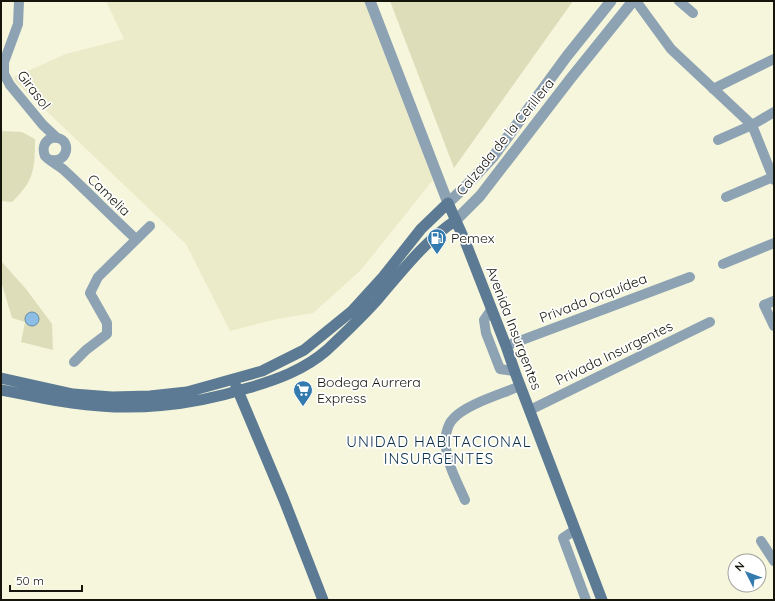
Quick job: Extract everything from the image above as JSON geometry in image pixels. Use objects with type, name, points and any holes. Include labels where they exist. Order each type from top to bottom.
[{"type":"main road","name":"Avenida Insurgentes","points":[[448,203],[506,346],[514,371],[602,600]]},
{"type":"main road","name":"Calzada de la Cerillera","points":[[1,378],[73,394],[112,397],[150,396],[187,392],[262,371],[304,350],[352,311],[383,277],[420,229],[448,203]]},
{"type":"main road","name":"Calzada de la Cerillera","points":[[1,390],[72,403],[110,407],[149,408],[190,403],[238,392],[277,380],[304,367],[322,354],[370,308],[416,254],[441,230],[456,220]]},
{"type":"main road","points":[[233,380],[284,500],[324,600]]},
{"type":"main road","points":[[187,392],[190,403]]},
{"type":"street","name":"Girasol","points":[[19,1],[18,24],[4,62],[4,74],[10,85],[43,125],[57,138]]},
{"type":"street","name":"Avenida Insurgentes","points":[[370,1],[448,203]]},
{"type":"street","name":"Calzada de la Cerillera","points":[[448,203],[467,185],[492,157],[567,56],[611,1]]},
{"type":"street","points":[[635,1],[671,49],[752,125],[773,179],[726,197]]},
{"type":"street","name":"Calzada de la Cerillera","points":[[456,220],[480,196],[567,84],[635,1]]},
{"type":"street","points":[[679,1],[693,13]]},
{"type":"street","points":[[713,89],[774,59]]},
{"type":"street","points":[[718,140],[752,125],[774,112]]},
{"type":"street","points":[[43,125],[47,141],[45,144],[45,155],[51,160],[55,161],[65,155],[66,148],[63,141],[57,138],[47,141]]},
{"type":"street","points":[[62,158],[63,170]]},
{"type":"street","name":"Camelia","points":[[51,160],[136,239]]},
{"type":"street","points":[[74,362],[86,350],[107,334],[107,323],[90,293],[98,277],[150,226]]},
{"type":"street","points":[[723,264],[774,244]]},
{"type":"street","name":"Privada Orquídea","points":[[506,346],[690,276]]},
{"type":"street","points":[[774,301],[764,305],[774,326]]},
{"type":"street","points":[[491,310],[484,320],[486,333],[500,369],[514,371]]},
{"type":"street","name":"Privada Insurgentes","points":[[530,410],[710,322]]},
{"type":"street","points":[[465,500],[453,473],[446,449],[445,438],[453,419],[466,409],[520,386]]},
{"type":"street","points":[[575,530],[564,538],[586,600]]},
{"type":"street","points":[[761,541],[773,560]]},
{"type":"shaded area","points":[[106,1],[364,1],[433,180],[360,271],[313,313],[277,319],[230,331],[186,244],[15,81],[14,77],[66,54],[124,39]]},
{"type":"shaded area","points":[[390,1],[573,1],[454,168]]},
{"type":"shaded area","points":[[1,131],[22,132],[35,139],[34,167],[32,174],[25,188],[12,202],[1,201]]},
{"type":"shaded area","points":[[1,261],[26,289],[52,324],[53,350],[21,342],[25,322],[12,318],[1,281]]},
{"type":"water","points":[[32,312],[37,314],[39,319],[37,324],[32,326],[27,324],[25,319],[27,314]]},
{"type":"place","name":"Pemex","points":[[437,255]]},
{"type":"place","name":"Bodega Aurrera Express","points":[[303,407]]},
{"type":"district","name":"UNIDAD HABITACIONAL INSURGENTES","points":[[439,450]]}]
